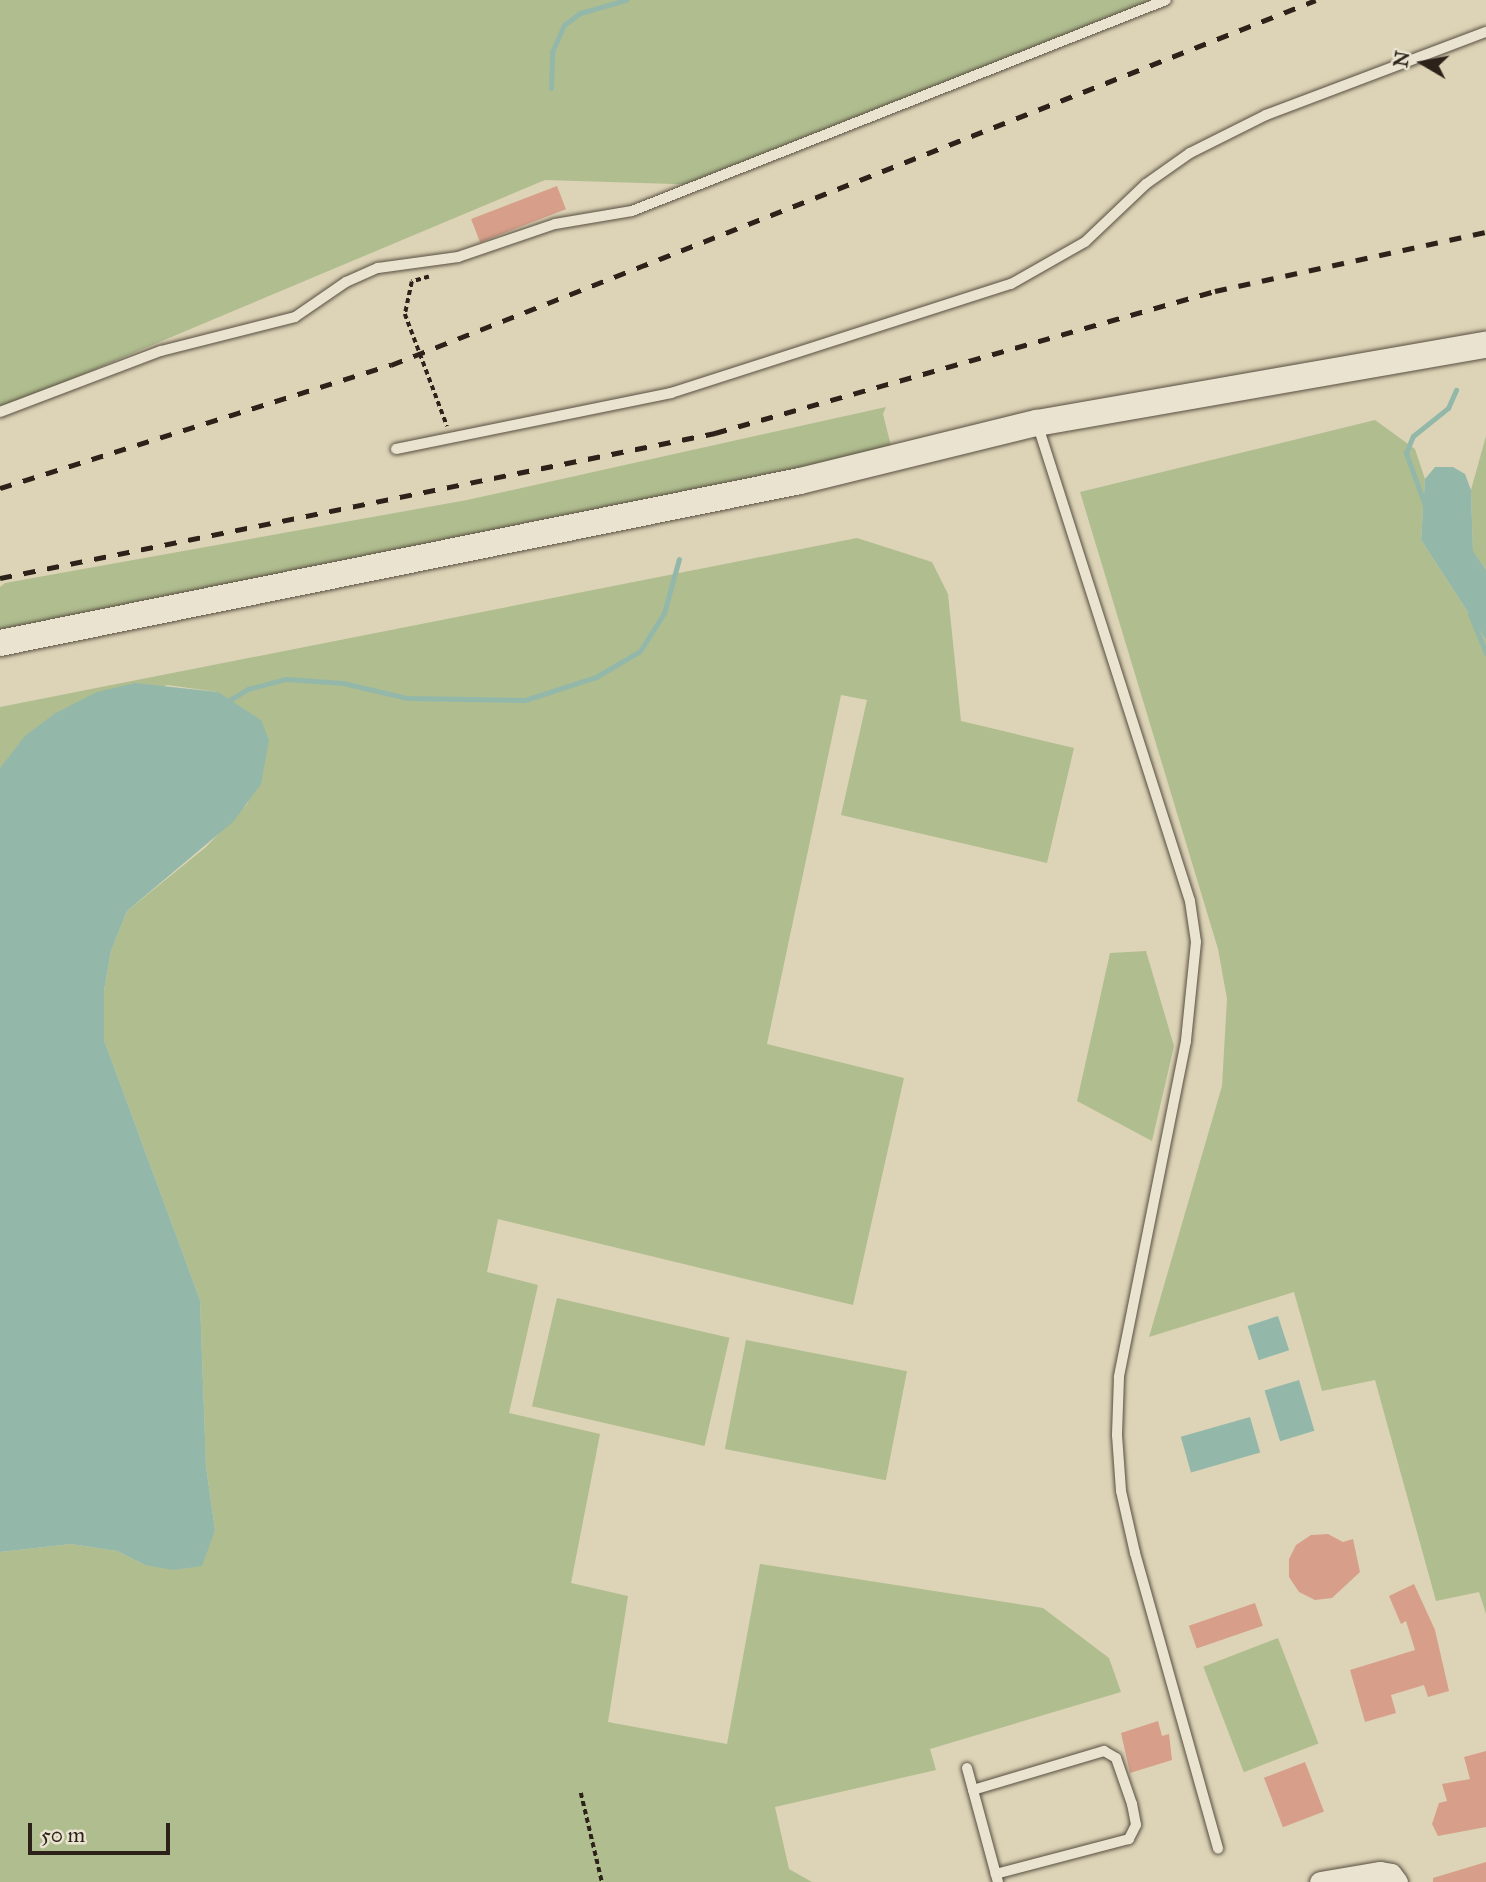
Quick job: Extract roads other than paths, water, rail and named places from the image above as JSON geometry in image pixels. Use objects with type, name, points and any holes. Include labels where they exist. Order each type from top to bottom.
[{"type":"street","points":[[0,643],[786,484],[1037,424],[1486,345]]},
{"type":"street","points":[[1320,1882],[1364,1872],[1394,1878]]},
{"type":"lane","points":[[0,412],[161,351],[295,317],[346,282],[378,268],[458,257],[555,224],[632,211],[1166,0]]},
{"type":"lane","points":[[396,449],[671,393],[1011,284],[1073,250],[1157,175],[1212,141],[1266,115],[1486,32]]},
{"type":"lane","points":[[1037,424],[1190,901],[1196,942],[1186,1041],[1119,1377],[1117,1435],[1121,1491],[1135,1553],[1218,1849]]},
{"type":"lane","points":[[967,1768],[997,1878],[1129,1839],[1136,1825],[1132,1804],[1116,1758],[1104,1751],[974,1790]]},
{"type":"waterway","points":[[551,88],[552,52],[564,25],[580,13],[626,0]]},
{"type":"waterway","points":[[1426,508],[1406,453],[1413,436],[1448,408],[1456,390]]},
{"type":"waterway","points":[[228,701],[248,689],[286,679],[343,683],[407,698],[525,700],[596,677],[640,651],[664,613],[679,559]]},
{"type":"waterway","points":[[1470,614],[1486,653]]},
{"type":"railway","points":[[0,488],[391,365],[1316,0]]},
{"type":"railway","points":[[0,578],[715,433],[1215,291],[1486,232]]}]
